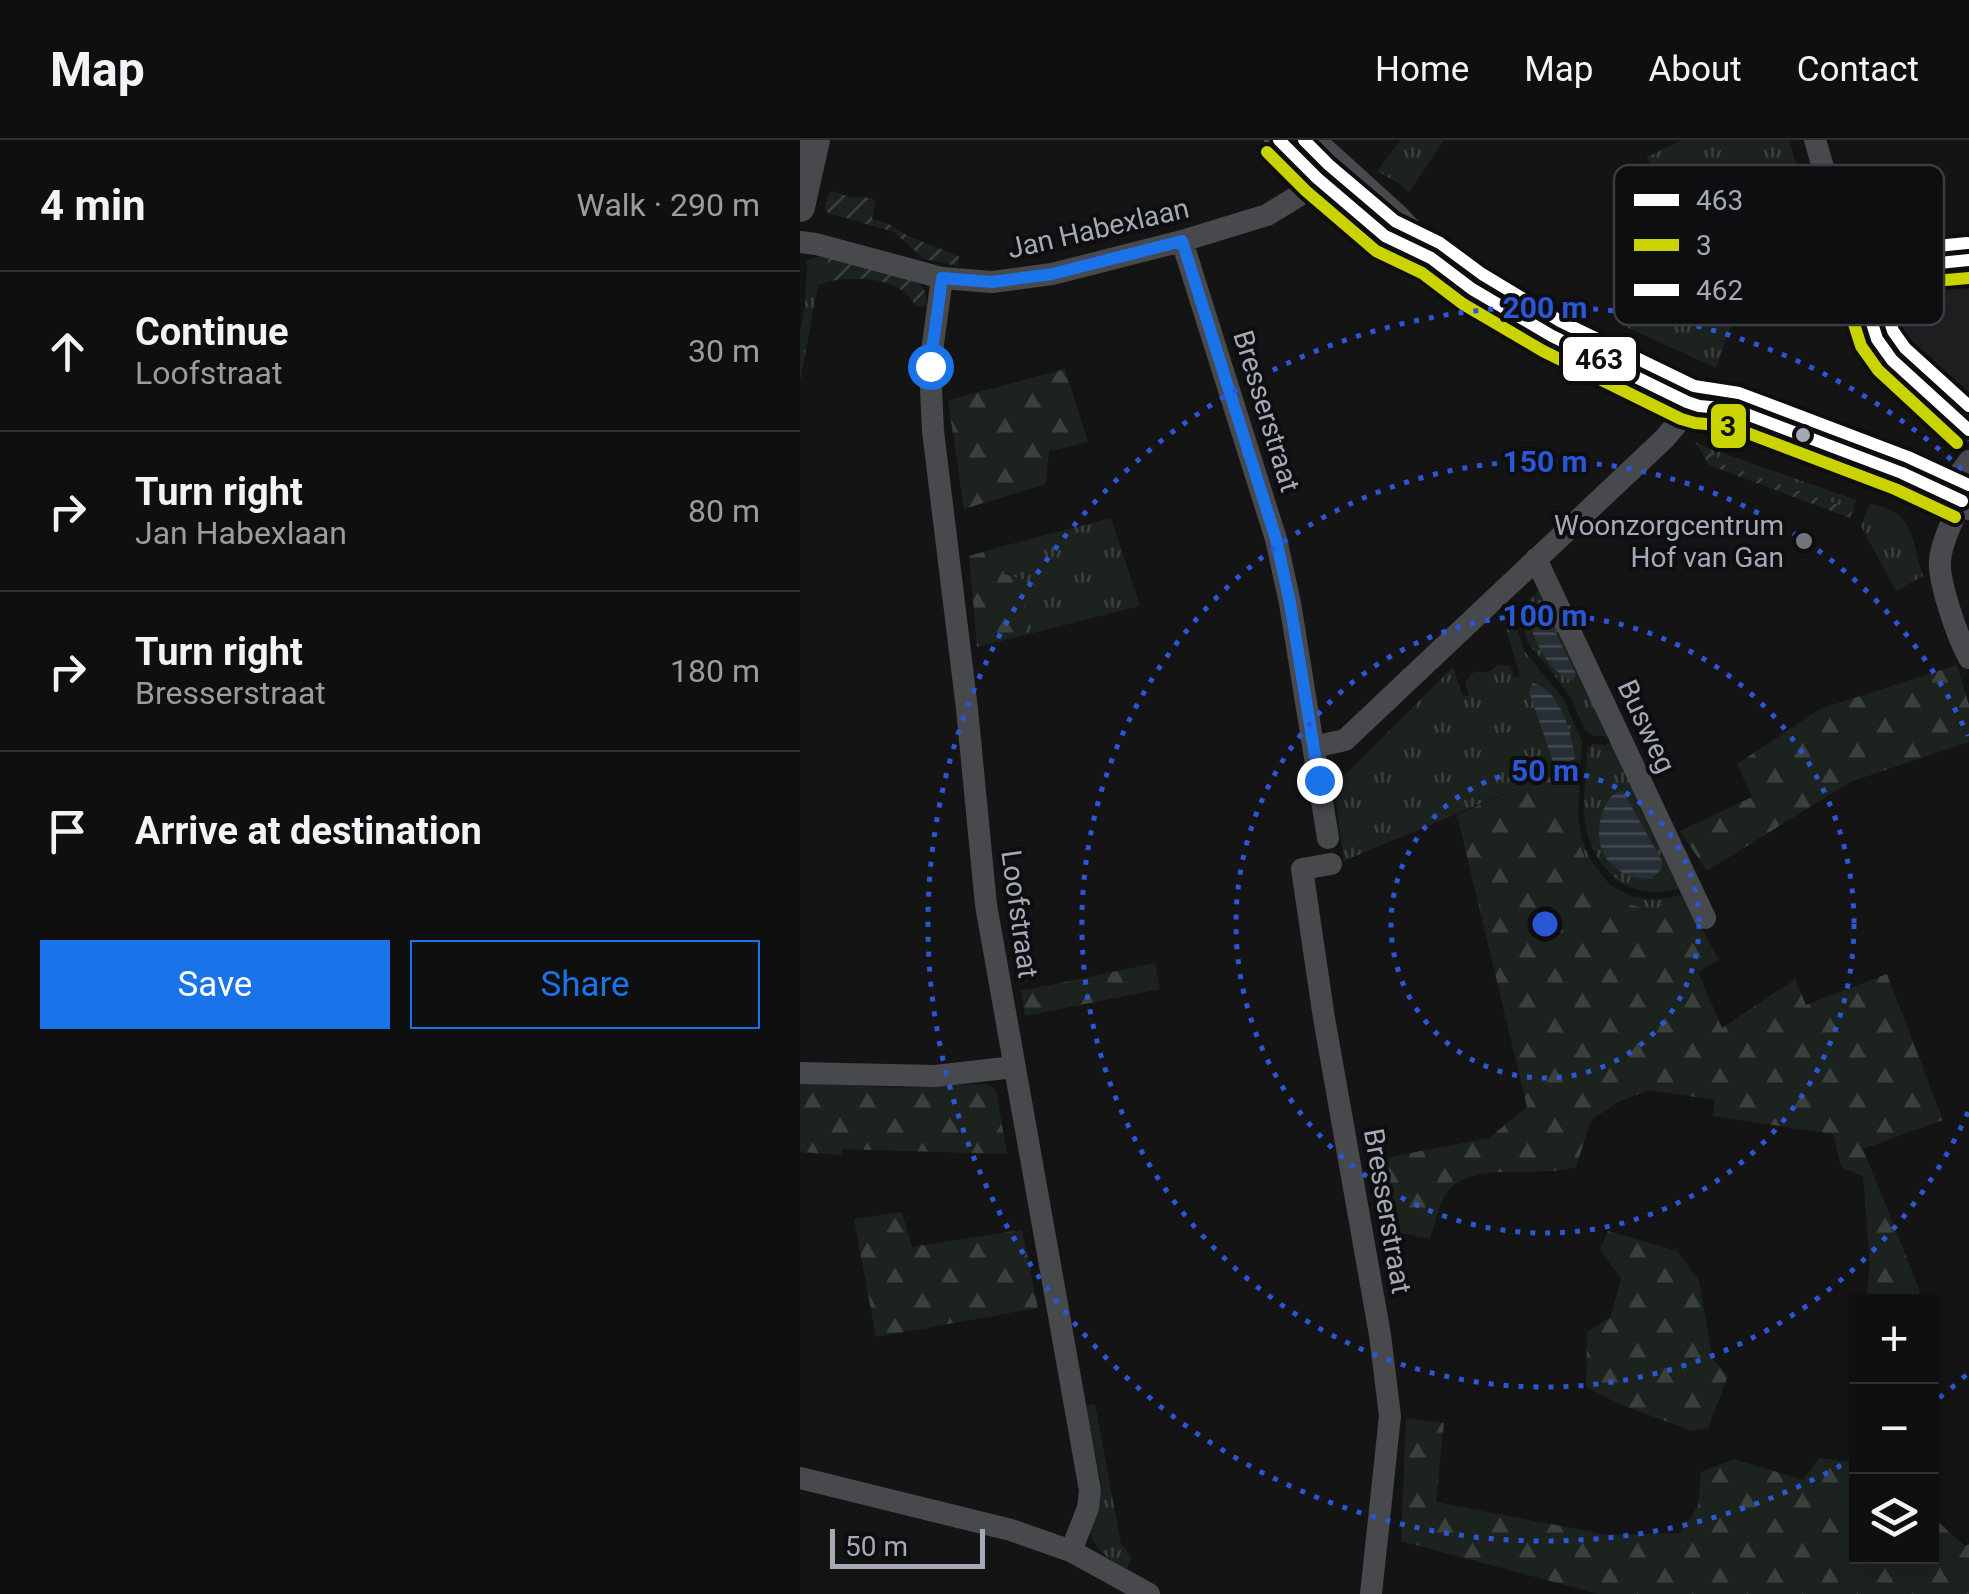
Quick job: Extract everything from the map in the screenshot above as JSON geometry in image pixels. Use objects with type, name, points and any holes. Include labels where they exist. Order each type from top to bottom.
[{"type":"street","points":[[800,207],[815,140]]},
{"type":"street","points":[[1279,140],[1394,217],[1431,258],[1472,289],[1552,336],[1729,425],[1894,489],[1965,510]]},
{"type":"street","points":[[1309,140],[1324,171]]},
{"type":"street","points":[[1815,140],[1823,165]]},
{"type":"street","name":"Jan Habexlaan","points":[[800,242],[942,278],[992,282],[1052,274],[1267,215],[1298,196],[1324,171]]},
{"type":"street","name":"Bresserstraat","points":[[1182,241],[1276,539],[1328,838]]},
{"type":"street","points":[[1944,262],[1969,260]]},
{"type":"street","name":"Loofstraat","points":[[942,278],[930,366],[933,431],[986,905],[1090,1490],[1088,1508],[1072,1550]]},
{"type":"street","points":[[1873,325],[1892,360],[1969,430]]},
{"type":"street","points":[[1314,747],[1345,740],[1664,439],[1693,404]]},
{"type":"street","points":[[1969,461],[1957,477],[1965,510],[1940,555],[1940,573],[1969,658]]},
{"type":"street","name":"Busweg","points":[[1536,559],[1705,918]]},
{"type":"street","name":"Bresserstraat","points":[[1331,864],[1302,869],[1390,1416],[1371,1594]]},
{"type":"street","points":[[800,1073],[935,1076],[1014,1067]]},
{"type":"street","points":[[800,1478],[1011,1530],[1072,1550],[1149,1594]]},
{"type":"shaded area","points":[[1969,284],[1969,406],[1904,347],[1908,340],[1905,325],[1944,325],[1944,292]]},
{"type":"shaded area","points":[[1543,616],[1550,621],[1576,674],[1572,681],[1551,666],[1538,644],[1531,628]]},
{"type":"shaded area","points":[[1533,683],[1551,694],[1567,725],[1575,758],[1562,771],[1555,768],[1529,691]]},
{"type":"shaded area","points":[[1623,791],[1662,861],[1661,869],[1652,879],[1624,873],[1612,865],[1602,850],[1599,833],[1605,806]]},
{"type":"green space","points":[[1401,140],[1444,140],[1409,192],[1377,171]]},
{"type":"green space","points":[[1682,140],[1789,140],[1796,165],[1651,165],[1647,157]]},
{"type":"green space","points":[[832,191],[876,200],[872,219],[959,256],[958,266],[924,259],[894,232],[828,213],[825,208]]},
{"type":"green space","points":[[1360,223],[1427,271],[1429,283],[1484,320],[1480,326],[1398,270],[1353,231]]},
{"type":"green space","points":[[828,255],[828,282],[818,285],[800,382],[807,260]]},
{"type":"green space","points":[[828,255],[913,276],[924,290],[927,307],[915,306],[901,289],[890,284],[851,279],[828,282]]},
{"type":"green space","points":[[1968,284],[1963,289],[1944,292],[1944,286]]},
{"type":"green space","points":[[1622,325],[1731,325],[1716,368]]},
{"type":"green space","points":[[1892,325],[1906,325],[1908,340],[1904,347]]},
{"type":"green space","points":[[1065,369],[1088,442],[1049,451],[1046,484],[964,509],[948,400]]},
{"type":"green space","points":[[1695,442],[1708,448],[1717,462],[1853,510],[1850,518],[1709,465]]},
{"type":"green space","points":[[1708,448],[1856,500],[1853,510],[1717,462]]},
{"type":"green space","points":[[1869,504],[1895,513],[1913,539],[1923,576],[1896,591],[1861,526]]},
{"type":"green space","points":[[1111,518],[1140,606],[1025,635],[1025,580],[1004,574],[1000,547]]},
{"type":"green space","points":[[1000,547],[1004,574],[1025,580],[1025,635],[977,647],[969,556]]},
{"type":"green space","points":[[1539,591],[1608,731],[1606,736],[1594,736],[1585,730],[1570,697],[1528,643],[1518,610]]},
{"type":"green space","points":[[1511,618],[1524,651],[1563,698],[1582,741],[1578,814],[1589,858],[1610,885],[1633,897],[1655,900],[1683,895],[1699,924],[1618,901],[1598,887],[1549,775],[1344,861],[1334,786],[1453,667],[1463,697],[1469,695],[1465,682],[1475,671],[1510,666],[1514,678],[1520,676],[1505,624]]},
{"type":"green space","points":[[1957,665],[1969,705],[1969,742],[1850,782],[1707,871],[1680,831],[1752,797],[1737,764],[1820,709]]},
{"type":"green space","points":[[1612,743],[1680,885],[1678,889],[1649,892],[1629,886],[1611,874],[1592,848],[1584,809],[1588,749],[1592,744]]},
{"type":"green space","points":[[1549,775],[1598,887],[1618,901],[1699,924],[1719,960],[1698,972],[1722,1028],[1795,979],[1806,1005],[1887,974],[1943,1120],[1863,1149],[1921,1294],[1867,1294],[1870,1265],[1863,1176],[1841,1167],[1833,1134],[1713,1116],[1715,1100],[1649,1090],[1618,1102],[1591,1120],[1576,1167],[1471,1177],[1446,1194],[1430,1239],[1387,1230],[1374,1160],[1489,1138],[1527,1107],[1457,815]]},
{"type":"green space","points":[[1155,963],[1160,989],[1025,1016],[1021,991]]},
{"type":"green space","points":[[800,1082],[895,1088],[987,1084],[996,1090],[1007,1154],[842,1149],[842,1155],[800,1152]]},
{"type":"green space","points":[[902,1212],[912,1247],[1022,1230],[1038,1308],[876,1337],[854,1219]]},
{"type":"green space","points":[[1608,1231],[1677,1251],[1699,1281],[1713,1360],[1728,1376],[1708,1428],[1692,1431],[1586,1387],[1587,1332],[1611,1317],[1621,1278],[1600,1250]]},
{"type":"green space","points":[[1095,1404],[1121,1544],[1132,1558],[1127,1569],[1104,1554],[1089,1531],[1102,1487],[1086,1405]]},
{"type":"green space","points":[[1406,1418],[1444,1423],[1436,1502],[1608,1535],[1680,1533],[1698,1506],[1701,1472],[1734,1459],[1803,1480],[1819,1458],[1849,1461],[1849,1564],[1939,1564],[1939,1522],[1965,1546],[1969,1544],[1969,1594],[1599,1594],[1401,1541]]},
{"type":"transit line","name":"463","points":[[1279,140],[1385,236],[1431,258],[1472,289],[1552,336],[1687,402],[1733,409],[1902,473],[1962,501]]},
{"type":"transit line","name":"462","points":[[1304,140],[1395,221],[1440,243],[1482,274],[1560,321],[1694,386],[1739,393],[1908,457],[1969,485]]},
{"type":"transit line","name":"3","points":[[1267,152],[1376,251],[1422,273],[1463,304],[1543,351],[1681,419],[1729,426],[1895,489],[1955,517]]},
{"type":"transit line","name":"462","points":[[1944,245],[1967,243]]},
{"type":"transit line","name":"463","points":[[1944,262],[1969,260]]},
{"type":"transit line","name":"3","points":[[1944,280],[1969,278]]},
{"type":"transit line","name":"3","points":[[1854,325],[1861,346],[1878,370],[1957,443]]},
{"type":"transit line","name":"463","points":[[1873,325],[1892,360],[1969,430]]},
{"type":"transit line","name":"462","points":[[1891,325],[1905,348],[1969,406]]},
{"type":"place","name":"Woonzorgcentrum Hof van Gan","points":[[1804,541]]},
{"type":"route","points":[[930,366],[942,278],[992,282],[1052,274],[1182,241],[1276,539],[1319,780]]}]
